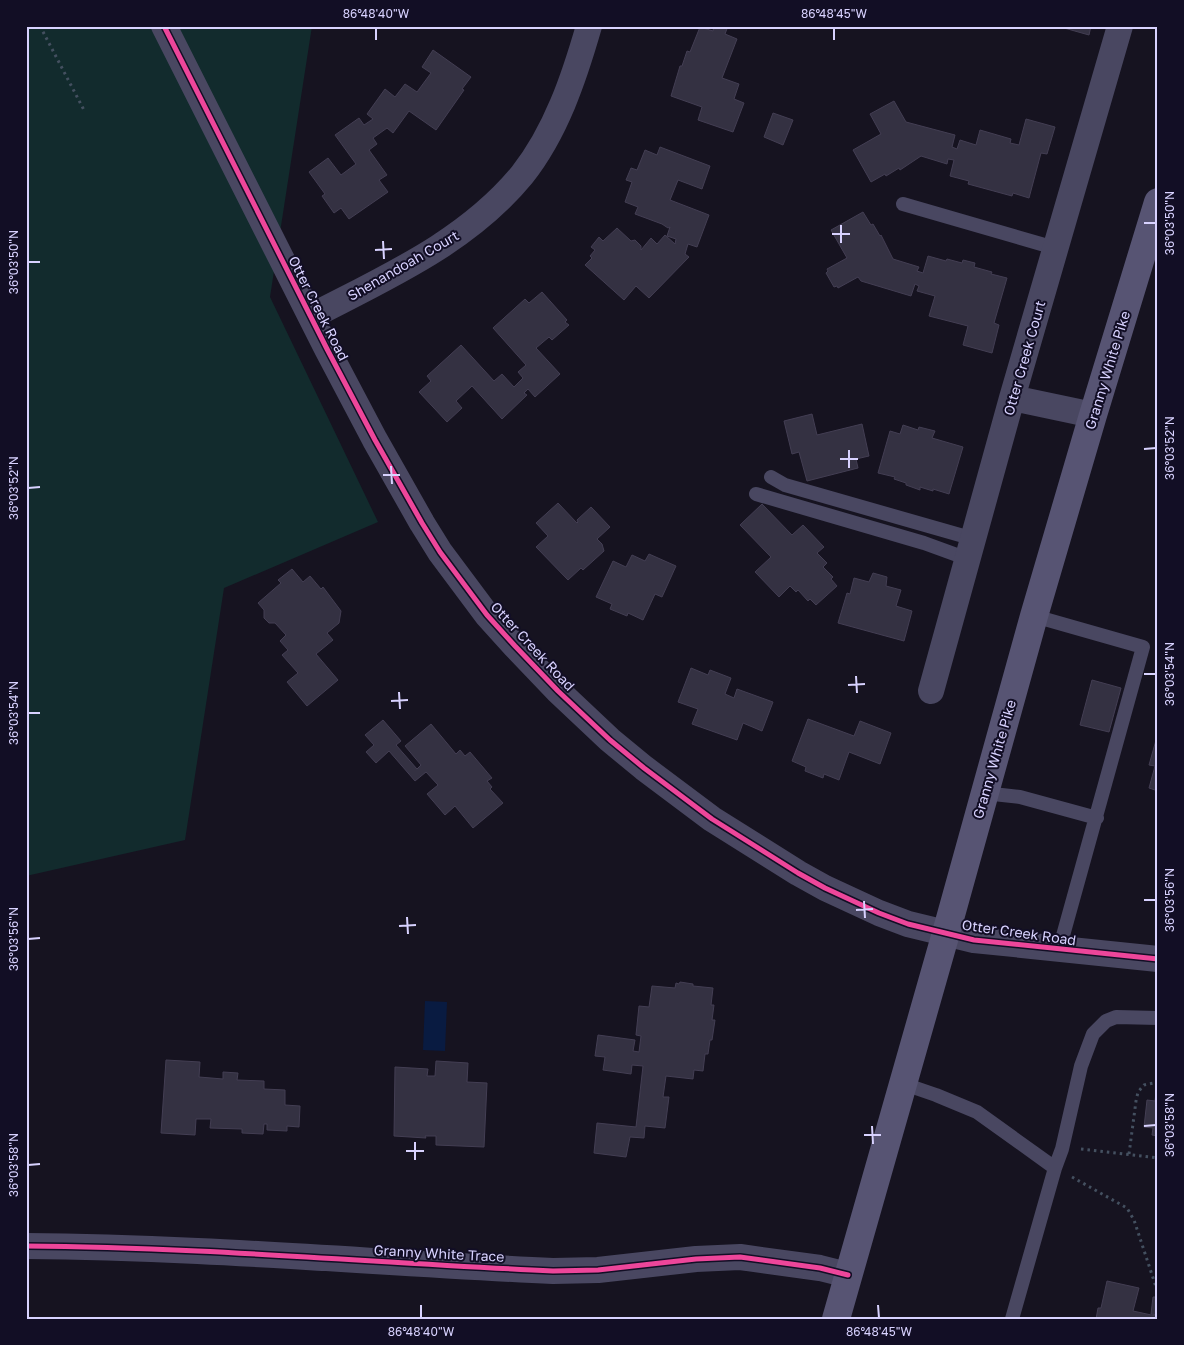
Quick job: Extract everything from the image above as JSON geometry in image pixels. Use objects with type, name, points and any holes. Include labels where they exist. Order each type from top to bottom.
[{"type":"main road","name":"Granny White Pike","points":[[836,1319],[904,1084],[1034,616],[1158,202]]},
{"type":"street","name":"Otter Creek Road","points":[[164,26],[276,250],[375,440],[440,552],[487,615],[514,646],[610,740],[676,793],[743,839],[798,873],[852,901],[908,924],[974,940],[1158,959]]},
{"type":"street","name":"Shenandoah Court","points":[[312,316],[408,265],[450,240],[483,215],[509,189],[532,160],[554,122],[574,76],[588,26]]},
{"type":"street","name":"Otter Creek Court","points":[[931,691],[1012,398],[1120,26]]},
{"type":"street","points":[[1012,398],[1093,415]]},
{"type":"street","name":"Granny White Trace","points":[[26,1246],[103,1246],[242,1252],[553,1271],[598,1270],[696,1259],[740,1257],[820,1268],[848,1275]]},
{"type":"lane","points":[[902,204],[1055,248]]},
{"type":"lane","points":[[771,477],[786,485],[865,509],[971,549]]},
{"type":"lane","points":[[756,494],[924,543],[971,549]]},
{"type":"lane","points":[[860,524],[865,509]]},
{"type":"lane","points":[[1034,616],[1142,647],[1060,950]]},
{"type":"lane","points":[[984,793],[1020,797],[1097,818]]},
{"type":"lane","points":[[1012,1319],[1062,1147],[1081,1066],[1093,1034],[1106,1021],[1116,1017],[1158,1018]]},
{"type":"lane","points":[[904,1084],[978,1112],[1055,1168]]},
{"type":"path","points":[[40,26],[85,112]]},
{"type":"path","points":[[1129,1154],[1137,1094],[1144,1085],[1158,1082]]},
{"type":"path","points":[[1062,1147],[1158,1158]]},
{"type":"path","points":[[1055,1168],[1127,1208],[1134,1220],[1158,1294]]},
{"type":"green space","points":[[26,26],[312,26],[270,297],[378,522],[224,588],[185,840],[26,876]]},
{"type":"water","points":[[425,1001],[447,1002],[445,1051],[423,1050]]},
{"type":"building","points":[[714,26],[728,26],[725,34],[737,39],[722,78],[739,84],[734,99],[744,103],[733,132],[698,120],[702,107],[671,96],[680,66],[682,66],[687,51],[690,52],[700,27],[713,31]]},
{"type":"building","points":[[1057,26],[1091,26],[1089,35]]},
{"type":"building","points":[[433,50],[471,77],[462,89],[464,90],[436,130],[409,111],[393,133],[387,128],[373,138],[377,144],[369,150],[387,175],[379,180],[388,192],[349,219],[341,208],[334,213],[322,196],[325,194],[309,172],[328,158],[341,175],[356,164],[335,135],[359,118],[364,125],[373,119],[367,114],[385,89],[395,97],[405,84],[417,92],[431,73],[422,67]]},
{"type":"building","points":[[894,101],[906,122],[955,135],[952,147],[957,149],[960,140],[976,145],[980,130],[1011,139],[1010,143],[1019,145],[1026,119],[1055,127],[1047,154],[1041,153],[1029,198],[1013,193],[1012,196],[968,184],[969,181],[950,176],[954,160],[948,159],[947,164],[921,156],[900,170],[899,168],[871,182],[853,150],[881,134],[870,114]]},
{"type":"building","points":[[773,113],[793,120],[783,145],[764,137]]},
{"type":"building","points":[[660,147],[710,166],[702,189],[678,180],[670,200],[709,215],[697,247],[688,244],[685,254],[689,257],[649,298],[636,286],[624,300],[585,265],[592,258],[590,256],[595,250],[591,247],[599,237],[603,241],[617,228],[631,241],[635,240],[641,246],[641,250],[651,238],[657,244],[665,235],[675,244],[676,239],[667,236],[670,227],[668,228],[635,214],[638,207],[625,202],[632,182],[626,180],[631,168],[637,170],[645,150],[657,155]]},
{"type":"building","points":[[863,212],[871,225],[873,224],[881,235],[893,259],[919,267],[917,271],[923,273],[928,256],[946,261],[947,259],[962,263],[963,260],[975,263],[974,267],[1007,278],[994,323],[999,325],[992,353],[963,345],[968,326],[929,316],[935,296],[917,291],[919,286],[915,284],[911,296],[861,281],[858,277],[838,288],[837,286],[834,287],[826,273],[827,269],[847,258],[831,230]]},
{"type":"building","points":[[542,292],[567,320],[565,322],[569,325],[552,340],[549,337],[536,348],[560,374],[535,397],[528,389],[524,393],[527,395],[502,419],[472,386],[456,401],[462,408],[447,422],[419,392],[431,381],[427,376],[461,345],[494,381],[502,374],[514,387],[523,378],[518,372],[526,365],[493,328],[525,299],[529,303]]},
{"type":"building","points":[[812,414],[817,435],[862,424],[869,456],[856,459],[858,468],[807,481],[799,452],[792,454],[784,421]]},
{"type":"building","points":[[903,425],[918,430],[919,427],[935,431],[932,438],[963,447],[949,494],[920,487],[920,490],[894,479],[895,477],[878,473],[890,431],[900,434]]},
{"type":"building","points":[[558,503],[577,523],[577,520],[591,507],[610,527],[597,539],[602,544],[604,551],[583,570],[581,568],[568,580],[536,547],[548,536],[536,523]]},
{"type":"building","points":[[762,504],[792,535],[803,525],[824,547],[817,553],[827,563],[823,567],[833,577],[831,579],[837,586],[816,605],[790,586],[779,597],[755,572],[771,557],[740,525]]},
{"type":"building","points":[[649,554],[676,566],[662,597],[655,594],[643,620],[628,613],[627,616],[610,609],[612,604],[596,597],[613,561],[626,567],[632,555],[645,561]]},
{"type":"building","points":[[292,569],[303,582],[310,576],[321,589],[323,587],[341,611],[339,623],[327,633],[333,640],[316,654],[338,680],[307,706],[287,682],[298,673],[282,655],[288,650],[280,641],[286,635],[275,623],[269,623],[264,618],[264,610],[258,603],[281,583],[278,580]]},
{"type":"building","points":[[873,573],[887,577],[886,586],[901,590],[896,606],[912,611],[904,641],[838,623],[847,593],[850,594],[854,578],[869,582]]},
{"type":"building","points":[[691,668],[708,675],[710,670],[731,678],[725,694],[734,698],[737,689],[773,702],[762,731],[743,723],[737,740],[692,724],[698,709],[678,702]]},
{"type":"building","points":[[1092,680],[1121,688],[1109,732],[1080,725]]},
{"type":"building","points":[[808,719],[854,736],[860,721],[891,733],[880,764],[849,752],[839,780],[824,774],[823,778],[805,771],[806,767],[792,761]]},
{"type":"building","points":[[383,720],[401,741],[396,745],[417,769],[421,765],[405,746],[431,724],[456,754],[460,750],[465,756],[470,752],[492,778],[487,781],[492,787],[490,789],[503,803],[473,828],[455,806],[445,815],[427,794],[438,785],[426,772],[415,781],[389,751],[376,763],[366,752],[374,745],[365,735]]},
{"type":"building","points":[[1158,733],[1158,791],[1149,788],[1155,766],[1149,765]]},
{"type":"building","points":[[680,982],[693,984],[693,986],[713,988],[711,1005],[714,1005],[712,1020],[715,1020],[708,1054],[705,1054],[703,1071],[694,1070],[693,1079],[666,1076],[663,1097],[669,1097],[665,1128],[645,1126],[644,1138],[630,1137],[626,1157],[594,1153],[597,1123],[636,1127],[643,1066],[632,1065],[631,1074],[603,1070],[605,1057],[595,1056],[598,1035],[635,1040],[633,1051],[639,1052],[641,1036],[636,1035],[639,1006],[649,1007],[652,986],[675,988],[676,983],[679,984]]},
{"type":"building","points":[[166,1060],[200,1062],[199,1077],[223,1079],[223,1072],[238,1073],[237,1080],[264,1081],[264,1089],[285,1090],[285,1105],[300,1106],[299,1127],[287,1126],[287,1131],[267,1130],[267,1124],[264,1124],[263,1134],[242,1133],[242,1129],[210,1128],[211,1119],[196,1119],[195,1135],[161,1133]]},
{"type":"building","points":[[436,1061],[468,1063],[467,1082],[487,1083],[484,1147],[436,1145],[436,1136],[425,1136],[426,1138],[394,1136],[395,1067],[428,1069],[427,1076],[435,1076]]},
{"type":"building","points":[[1156,1093],[1158,1093],[1158,1136],[1152,1135],[1153,1128],[1144,1127],[1147,1100],[1155,1101]]},
{"type":"building","points":[[1107,1281],[1139,1288],[1133,1311],[1156,1316],[1155,1319],[1096,1319],[1098,1308],[1101,1308]]},
{"type":"building","points":[[1153,1297],[1158,1297],[1158,1315],[1151,1314]]},
{"type":"cycle path","points":[[164,26],[327,349],[375,440],[440,552],[487,615],[515,646],[558,691],[610,740],[712,819],[798,873],[879,913],[908,924],[974,940],[1158,959]]},
{"type":"cycle path","points":[[26,1246],[224,1252],[553,1271],[598,1270],[696,1259],[740,1257],[820,1268],[848,1275]]}]
